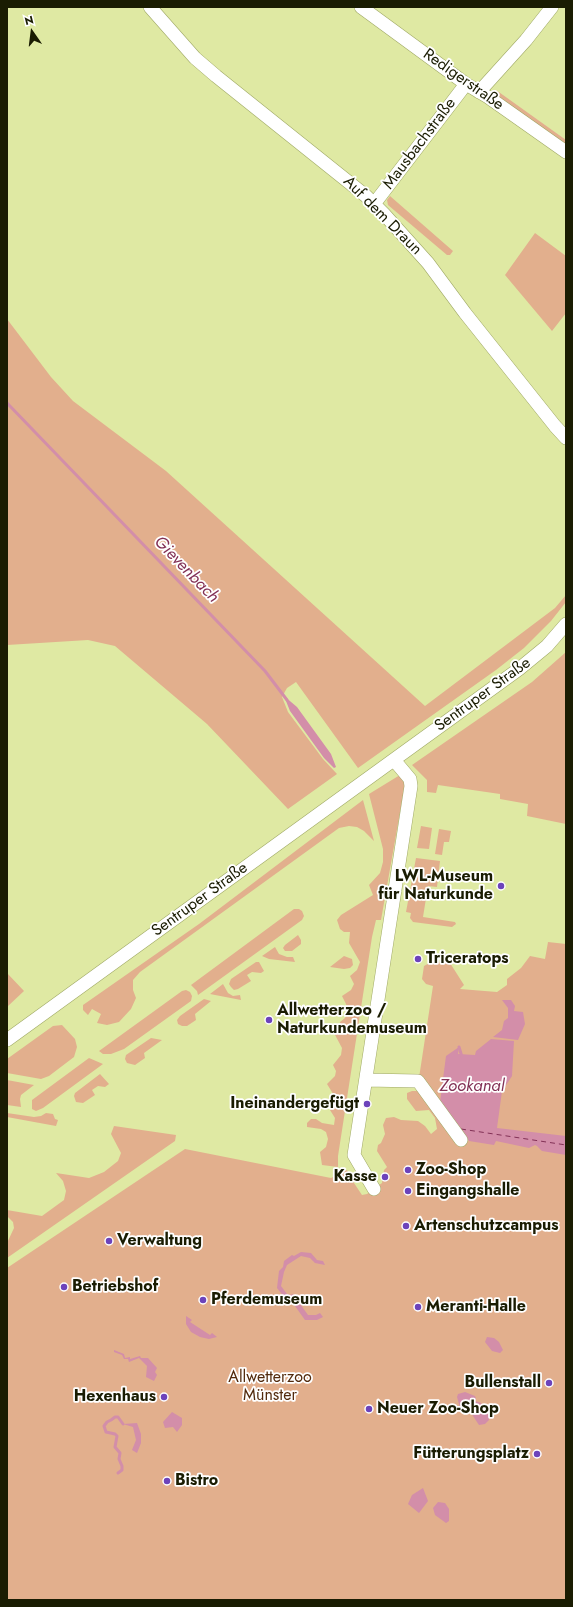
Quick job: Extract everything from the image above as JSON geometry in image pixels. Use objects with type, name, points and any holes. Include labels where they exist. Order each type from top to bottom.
[{"type":"street","name":"Auf dem Draun","points":[[150,7],[196,58],[216,76],[342,176],[374,204],[428,263],[465,313],[566,438]]},
{"type":"street","name":"Redigerstraße","points":[[361,7],[466,84],[566,152]]},
{"type":"street","name":"Mausbachstraße","points":[[479,92],[526,40],[552,7]]},
{"type":"street","name":"Mausbachstraße","points":[[374,204],[466,84]]},
{"type":"street","name":"Sentruper Straße","points":[[7,1040],[520,670],[547,646],[566,624]]},
{"type":"street","points":[[374,1189],[354,1155],[411,786],[410,779],[394,760]]},
{"type":"street","points":[[366,1080],[418,1081],[461,1140]]},
{"type":"green space","points":[[496,90],[566,140],[566,149],[491,96]]},
{"type":"green space","points":[[390,196],[453,251],[450,255],[447,255],[388,205],[387,200]]},
{"type":"green space","points":[[535,233],[566,256],[566,313],[552,331],[505,275]]},
{"type":"green space","points":[[7,319],[51,377],[73,401],[166,471],[425,706],[555,608],[566,595],[566,602],[551,621],[524,648],[496,670],[358,768],[296,682],[287,688],[282,697],[288,712],[323,759],[337,774],[288,809],[207,724],[115,646],[88,640],[7,645]]},
{"type":"green space","points":[[566,652],[566,824],[527,816],[528,804],[500,799],[500,794],[438,785],[436,793],[427,792],[427,780],[412,765],[532,682]]},
{"type":"green space","points":[[400,775],[405,784],[381,920],[376,920],[372,937],[338,1156],[338,1167],[322,1165],[320,1152],[326,1147],[328,1139],[326,1132],[321,1129],[307,1127],[307,1123],[311,1119],[316,1119],[322,1123],[334,1125],[335,1118],[330,1110],[334,1104],[335,1097],[327,1084],[335,1076],[336,1071],[333,1065],[341,1055],[342,1048],[334,1033],[340,1031],[340,1022],[345,1018],[348,1012],[342,996],[351,990],[354,984],[350,976],[357,970],[360,962],[349,943],[350,932],[344,932],[340,929],[337,920],[341,915],[373,895],[369,885],[380,873],[383,862],[383,849],[369,794]]},
{"type":"green space","points":[[363,800],[374,841],[364,831],[357,827],[349,826],[339,828],[140,972],[133,980],[133,990],[136,998],[131,1009],[119,1022],[107,1025],[97,1023],[101,1014],[92,1009],[88,1015],[83,1010],[83,1005],[199,924]]},
{"type":"green space","points":[[421,826],[432,828],[429,849],[417,848]]},
{"type":"green space","points":[[439,829],[451,831],[449,842],[444,842],[442,855],[435,854]]},
{"type":"green space","points":[[416,858],[440,861],[437,887],[428,886],[423,917],[455,922],[456,924],[452,927],[413,922],[410,918],[411,913],[406,912]]},
{"type":"green space","points":[[294,909],[299,909],[302,911],[304,916],[302,920],[198,995],[197,991],[191,985]]},
{"type":"green space","points":[[298,935],[301,940],[301,944],[292,951],[285,951],[283,948],[285,945]]},
{"type":"green space","name":"Allwetterzoo Münster","points":[[548,942],[566,944],[566,1600],[7,1600],[7,1268],[185,1149],[331,1178],[347,1170],[362,1195],[367,1194],[382,1183],[384,1170],[387,1167],[377,1151],[378,1145],[381,1143],[385,1134],[383,1125],[386,1118],[394,1117],[401,1120],[418,1121],[425,1126],[431,1134],[437,1129],[435,1118],[429,1110],[416,1111],[407,1099],[407,1093],[417,1091],[433,986],[426,984],[422,979],[424,966],[433,961],[450,963],[464,985],[460,989],[497,992],[507,985],[507,979],[521,968],[530,956],[545,959]]},
{"type":"green space","points":[[275,947],[279,954],[287,957],[293,957],[295,962],[269,959],[262,956]]},
{"type":"green space","points":[[344,956],[352,959],[353,965],[350,968],[344,969],[330,967]]},
{"type":"green space","points":[[256,962],[259,962],[264,971],[261,973],[252,972],[247,975],[251,981],[234,990],[229,984],[231,979]]},
{"type":"green space","points":[[7,973],[24,991],[7,1007]]},
{"type":"green space","points":[[223,984],[228,993],[233,996],[240,995],[241,1000],[210,994]]},
{"type":"green space","points":[[186,990],[190,992],[192,996],[191,1001],[124,1049],[111,1054],[103,1054],[99,1051],[182,991]]},
{"type":"green space","points":[[204,999],[211,1001],[195,1014],[196,1020],[187,1026],[178,1024],[177,1020],[180,1016]]},
{"type":"green space","points":[[62,1025],[75,1039],[77,1047],[74,1057],[49,1076],[41,1079],[7,1073],[7,1059],[53,1026]]},
{"type":"green space","points":[[151,1038],[162,1040],[144,1053],[145,1058],[135,1065],[127,1063],[125,1059],[126,1055]]},
{"type":"green space","points":[[89,1058],[103,1064],[43,1108],[36,1111],[32,1109],[32,1100]]},
{"type":"green space","points":[[100,1074],[109,1084],[105,1087],[98,1086],[92,1090],[95,1095],[83,1103],[76,1102],[74,1096],[75,1093]]},
{"type":"green space","points":[[7,1080],[34,1085],[21,1095],[21,1107],[7,1105]]},
{"type":"green space","points":[[7,1113],[34,1117],[41,1116],[46,1113],[53,1114],[55,1119],[58,1120],[56,1126],[7,1117]]},
{"type":"green space","points":[[114,1126],[176,1135],[175,1141],[7,1258],[7,1243],[14,1228],[13,1222],[7,1216],[7,1210],[42,1216],[64,1200],[66,1191],[63,1181],[56,1173],[89,1178],[104,1172],[118,1161],[121,1153],[111,1134]]},
{"type":"water","points":[[284,696],[297,707],[331,754],[336,767],[334,768],[324,758],[290,711]]},
{"type":"water","points":[[502,1000],[511,1000],[515,1006],[514,1011],[523,1012],[525,1024],[518,1040],[493,1037],[502,1030],[504,1021],[508,1018],[508,1008]]},
{"type":"water","name":"Zookanal","points":[[491,1039],[514,1041],[512,1076],[502,1091],[497,1128],[566,1136],[566,1155],[542,1151],[535,1145],[529,1148],[496,1141],[494,1145],[469,1141],[440,1102],[446,1056],[459,1047],[458,1054],[475,1055],[476,1051]]},
{"type":"water","points":[[301,1252],[311,1253],[317,1260],[323,1261],[325,1265],[315,1263],[310,1258],[301,1256],[287,1265],[281,1286],[287,1294],[293,1294],[308,1315],[316,1315],[320,1313],[323,1317],[317,1320],[305,1320],[290,1299],[288,1300],[285,1298],[277,1288],[279,1271],[283,1267],[284,1261],[292,1255],[294,1256]]},
{"type":"water","points":[[186,1316],[192,1320],[190,1322],[210,1335],[212,1333],[217,1337],[209,1339],[200,1337],[191,1332],[186,1324]]},
{"type":"water","points":[[487,1337],[494,1338],[499,1342],[503,1350],[500,1353],[492,1351],[485,1342]]},
{"type":"water","points":[[114,1350],[124,1354],[125,1358],[130,1357],[130,1359],[140,1356],[141,1358],[148,1358],[157,1368],[155,1372],[157,1375],[154,1381],[146,1377],[147,1366],[139,1358],[129,1362],[128,1359],[124,1359],[122,1355],[114,1352]]},
{"type":"water","points":[[465,1392],[475,1396],[476,1399],[471,1404],[468,1411],[463,1412],[461,1411],[457,1397],[458,1394]]},
{"type":"water","points":[[475,1401],[481,1403],[489,1416],[489,1420],[485,1424],[479,1425],[473,1416],[471,1408]]},
{"type":"water","points":[[172,1412],[182,1418],[182,1425],[177,1432],[173,1427],[165,1428],[163,1422]]},
{"type":"water","points":[[137,1423],[141,1434],[141,1443],[137,1453],[132,1450],[136,1440],[133,1427],[123,1424]]},
{"type":"water","points":[[423,1488],[428,1501],[419,1513],[408,1504],[412,1495]]},
{"type":"water","points":[[438,1502],[445,1503],[449,1509],[449,1521],[446,1523],[435,1515],[433,1508]]},
{"type":"waterway","name":"Gievenbach","points":[[7,403],[265,671],[287,700]]},
{"type":"waterway","points":[[459,1047],[462,1057]]},
{"type":"waterway","points":[[118,1473],[122,1470],[122,1466],[119,1459],[120,1453],[115,1447],[117,1436],[106,1432],[104,1426],[115,1417],[118,1417],[123,1424]]},
{"type":"ferry route","points":[[461,1129],[566,1145]]},
{"type":"place","name":"LWL-Museum für Naturkunde","points":[[501,886]]},
{"type":"place","name":"Triceratops","points":[[418,959]]},
{"type":"place","name":"Allwetterzoo / Naturkundemuseum","points":[[269,1020]]},
{"type":"place","name":"Ineinandergefügt","points":[[367,1104]]},
{"type":"place","name":"Zoo-Shop","points":[[408,1170]]},
{"type":"place","name":"Kasse","points":[[385,1177]]},
{"type":"place","name":"Eingangshalle","points":[[408,1191]]},
{"type":"place","name":"Artenschutzcampus","points":[[406,1226]]},
{"type":"place","name":"Verwaltung","points":[[109,1241]]},
{"type":"place","name":"Betriebshof","points":[[64,1287]]},
{"type":"place","name":"Pferdemuseum","points":[[203,1300]]},
{"type":"place","name":"Meranti-Halle","points":[[418,1307]]},
{"type":"place","name":"Bullenstall","points":[[549,1383]]},
{"type":"place","name":"Hexenhaus","points":[[164,1397]]},
{"type":"place","name":"Neuer Zoo-Shop","points":[[369,1409]]},
{"type":"place","name":"Fütterungsplatz","points":[[537,1454]]},
{"type":"place","name":"Bistro","points":[[167,1481]]}]
